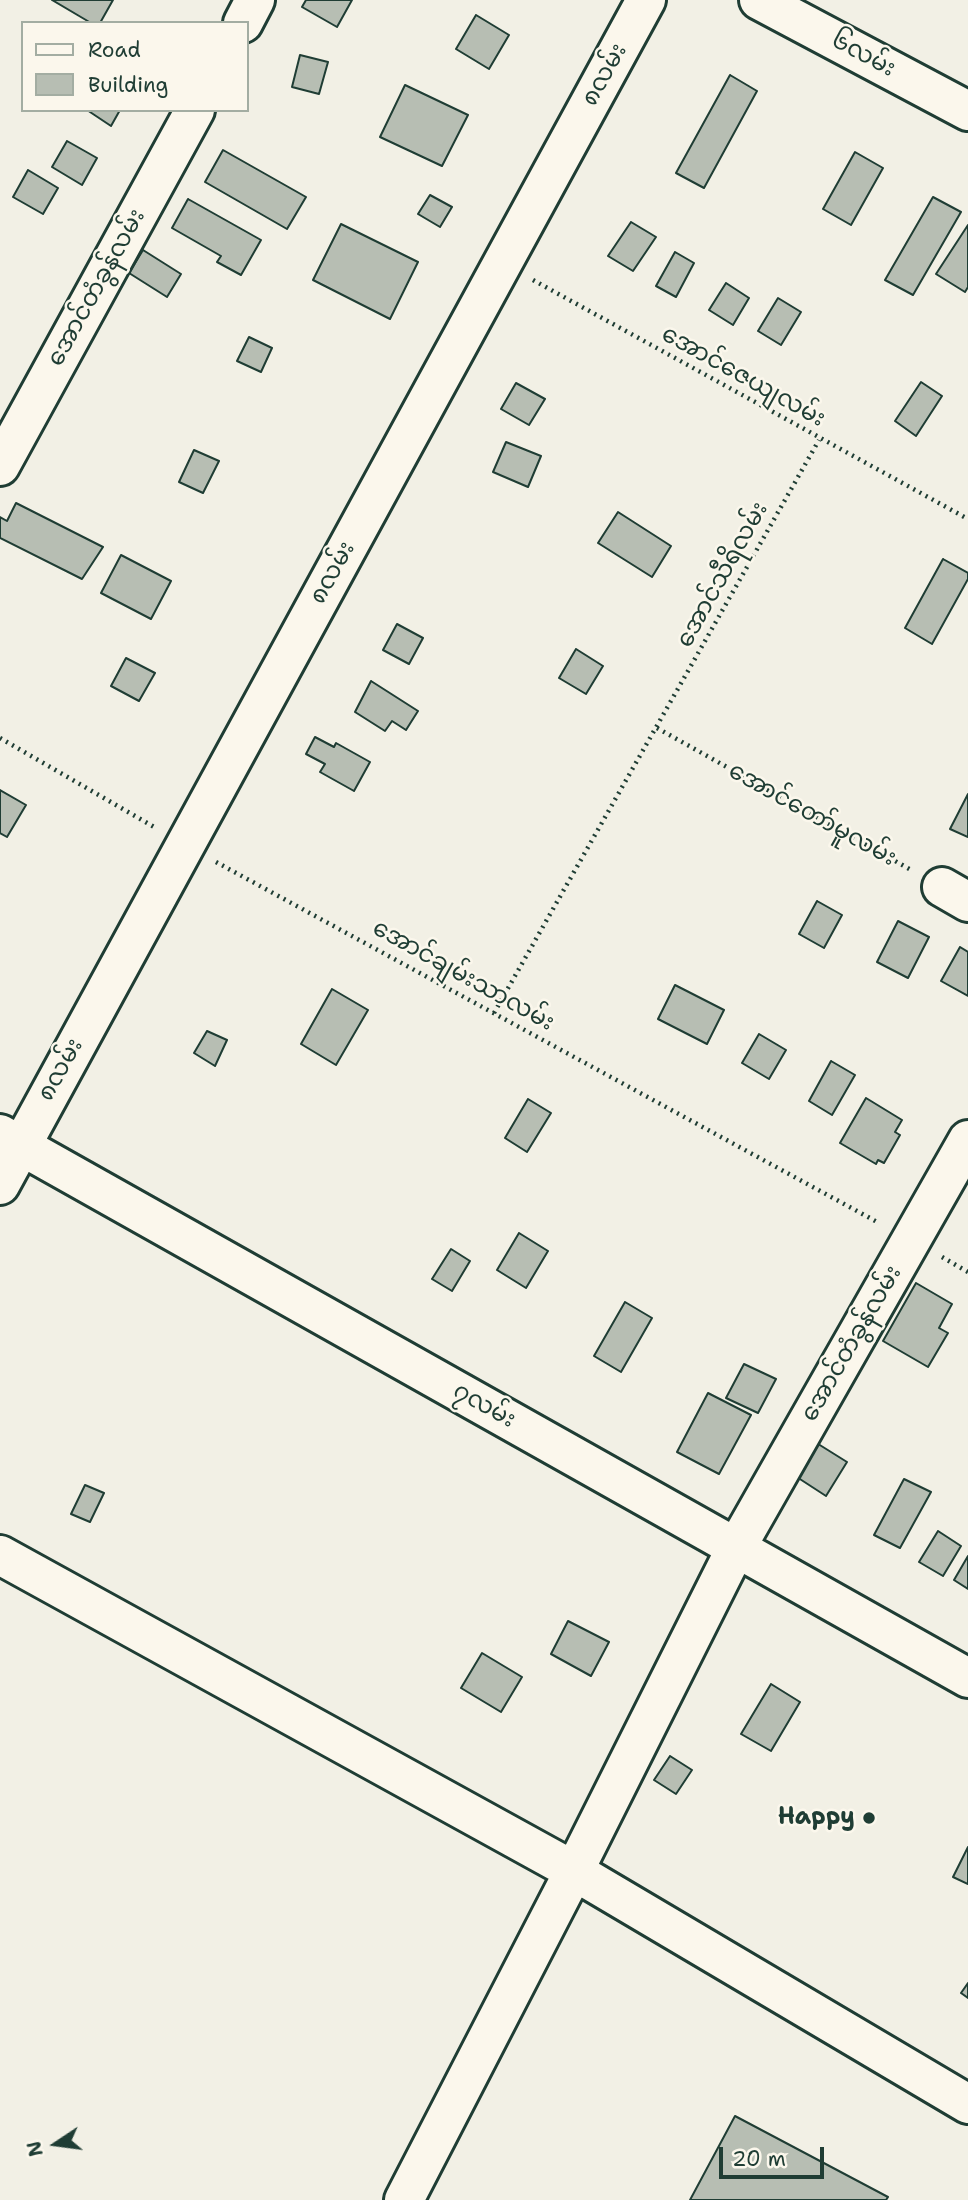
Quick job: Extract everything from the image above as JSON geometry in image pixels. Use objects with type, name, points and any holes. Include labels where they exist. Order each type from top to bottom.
[{"type":"street","points":[[244,21],[255,0]]},
{"type":"street","name":"၈လမ်း","points":[[0,1185],[10,1140],[184,845],[646,0]]},
{"type":"street","name":"၆လမ်း","points":[[759,0],[968,111]]},
{"type":"street","name":"အောင်တံခွန်လမ်း","points":[[0,466],[194,112]]},
{"type":"street","name":"၇လမ်း","points":[[10,1140],[968,1678]]},
{"type":"street","name":"အောင်တံခွန်လမ်း","points":[[404,2200],[574,1871],[736,1548],[968,1140]]},
{"type":"street","points":[[0,1555],[574,1871],[968,2104]]},
{"type":"path","name":"အောင်ဇေယျလမ်း","points":[[502,263],[819,440],[968,519]]},
{"type":"path","name":"အောင်သီရိလမ်း","points":[[494,1013],[819,440]]},
{"type":"path","name":"အောင်တော်မူလမ်း","points":[[657,728],[955,895]]},
{"type":"path","name":"အောင်ချမ်းသာလမ်း","points":[[0,738],[184,845],[911,1240]]},
{"type":"building","points":[[52,0],[113,0],[101,21],[88,21]]},
{"type":"building","points":[[306,0],[352,0],[337,27],[302,7]]},
{"type":"building","points":[[476,15],[509,35],[489,69],[456,49]]},
{"type":"building","points":[[300,55],[328,62],[319,94],[292,87]]},
{"type":"building","points":[[730,75],[757,91],[704,188],[676,173]]},
{"type":"building","points":[[405,85],[468,115],[442,166],[380,137]]},
{"type":"building","points":[[90,112],[119,112],[111,126]]},
{"type":"building","points":[[67,141],[97,158],[82,185],[52,167]]},
{"type":"building","points":[[223,150],[306,197],[287,229],[205,182]]},
{"type":"building","points":[[855,152],[883,168],[851,225],[823,209]]},
{"type":"building","points":[[28,170],[58,188],[43,214],[13,197]]},
{"type":"building","points":[[430,195],[452,207],[440,227],[418,214]]},
{"type":"building","points":[[933,197],[961,212],[913,295],[885,280]]},
{"type":"building","points":[[188,199],[261,240],[241,275],[217,262],[221,256],[172,228]]},
{"type":"building","points":[[631,222],[656,237],[633,271],[608,256]]},
{"type":"building","points":[[341,224],[418,262],[390,319],[313,280]]},
{"type":"building","points":[[968,225],[968,287],[965,292],[936,274]]},
{"type":"building","points":[[143,250],[181,274],[167,297],[129,273]]},
{"type":"building","points":[[675,252],[694,263],[676,297],[656,286]]},
{"type":"building","points":[[726,283],[749,298],[733,325],[709,310]]},
{"type":"building","points":[[778,298],[801,312],[781,345],[758,331]]},
{"type":"building","points":[[249,337],[272,348],[261,372],[237,361]]},
{"type":"building","points":[[921,382],[942,396],[916,436],[895,421]]},
{"type":"building","points":[[516,383],[545,399],[529,425],[501,409]]},
{"type":"building","points":[[506,442],[541,456],[528,487],[493,472]]},
{"type":"building","points":[[194,450],[219,461],[203,493],[179,482]]},
{"type":"building","points":[[16,503],[103,547],[82,579],[0,538],[0,517],[7,521]]},
{"type":"building","points":[[618,512],[671,546],[652,577],[598,543]]},
{"type":"building","points":[[121,555],[171,581],[151,619],[101,593]]},
{"type":"building","points":[[943,559],[968,573],[968,579],[932,644],[905,628]]},
{"type":"building","points":[[397,624],[423,638],[409,664],[383,650]]},
{"type":"building","points":[[576,649],[603,666],[586,694],[559,678]]},
{"type":"building","points":[[126,658],[155,673],[139,701],[111,686]]},
{"type":"building","points":[[371,681],[418,711],[406,730],[392,721],[385,731],[355,712]]},
{"type":"building","points":[[315,737],[334,747],[336,743],[370,762],[354,791],[320,772],[325,764],[306,754]]},
{"type":"building","points":[[0,790],[26,805],[7,837],[0,833]]},
{"type":"building","points":[[968,794],[968,837],[950,829]]},
{"type":"building","points":[[817,901],[842,915],[824,948],[799,934]]},
{"type":"building","points":[[898,921],[929,937],[908,978],[877,962]]},
{"type":"building","points":[[960,947],[968,952],[968,996],[941,981]]},
{"type":"building","points":[[675,985],[724,1010],[707,1044],[658,1019]]},
{"type":"building","points":[[332,989],[368,1010],[336,1065],[301,1044]]},
{"type":"building","points":[[207,1031],[227,1040],[215,1066],[194,1053]]},
{"type":"building","points":[[759,1034],[786,1050],[769,1079],[742,1063]]},
{"type":"building","points":[[831,1061],[855,1075],[832,1115],[809,1101]]},
{"type":"building","points":[[866,1098],[902,1120],[895,1132],[900,1135],[884,1163],[878,1160],[876,1164],[840,1143]]},
{"type":"building","points":[[528,1099],[551,1113],[527,1152],[505,1138]]},
{"type":"building","points":[[519,1233],[548,1251],[526,1288],[497,1270]]},
{"type":"building","points":[[451,1249],[470,1261],[452,1291],[432,1279]]},
{"type":"building","points":[[916,1283],[952,1304],[939,1328],[948,1333],[928,1367],[883,1341]]},
{"type":"building","points":[[625,1302],[652,1318],[621,1372],[594,1356]]},
{"type":"building","points":[[744,1364],[776,1379],[758,1413],[726,1398]]},
{"type":"building","points":[[708,1393],[751,1415],[719,1474],[677,1452]]},
{"type":"building","points":[[807,1437],[847,1462],[826,1496],[786,1470]]},
{"type":"building","points":[[904,1479],[931,1492],[900,1548],[874,1535]]},
{"type":"building","points":[[85,1485],[104,1493],[90,1522],[71,1514]]},
{"type":"building","points":[[938,1531],[961,1546],[943,1576],[919,1562]]},
{"type":"building","points":[[968,1556],[968,1589],[954,1580]]},
{"type":"building","points":[[568,1621],[609,1642],[591,1676],[551,1654]]},
{"type":"building","points":[[482,1653],[522,1677],[501,1712],[461,1688]]},
{"type":"building","points":[[771,1684],[800,1702],[771,1751],[741,1734]]},
{"type":"building","points":[[670,1756],[692,1770],[676,1794],[654,1780]]},
{"type":"building","points":[[968,1847],[968,1884],[953,1877]]},
{"type":"building","points":[[968,1983],[968,1998],[961,1993]]},
{"type":"building","points":[[735,2116],[888,2197],[886,2200],[690,2200]]},
{"type":"place","name":"Happy","points":[[869,1818]]}]
